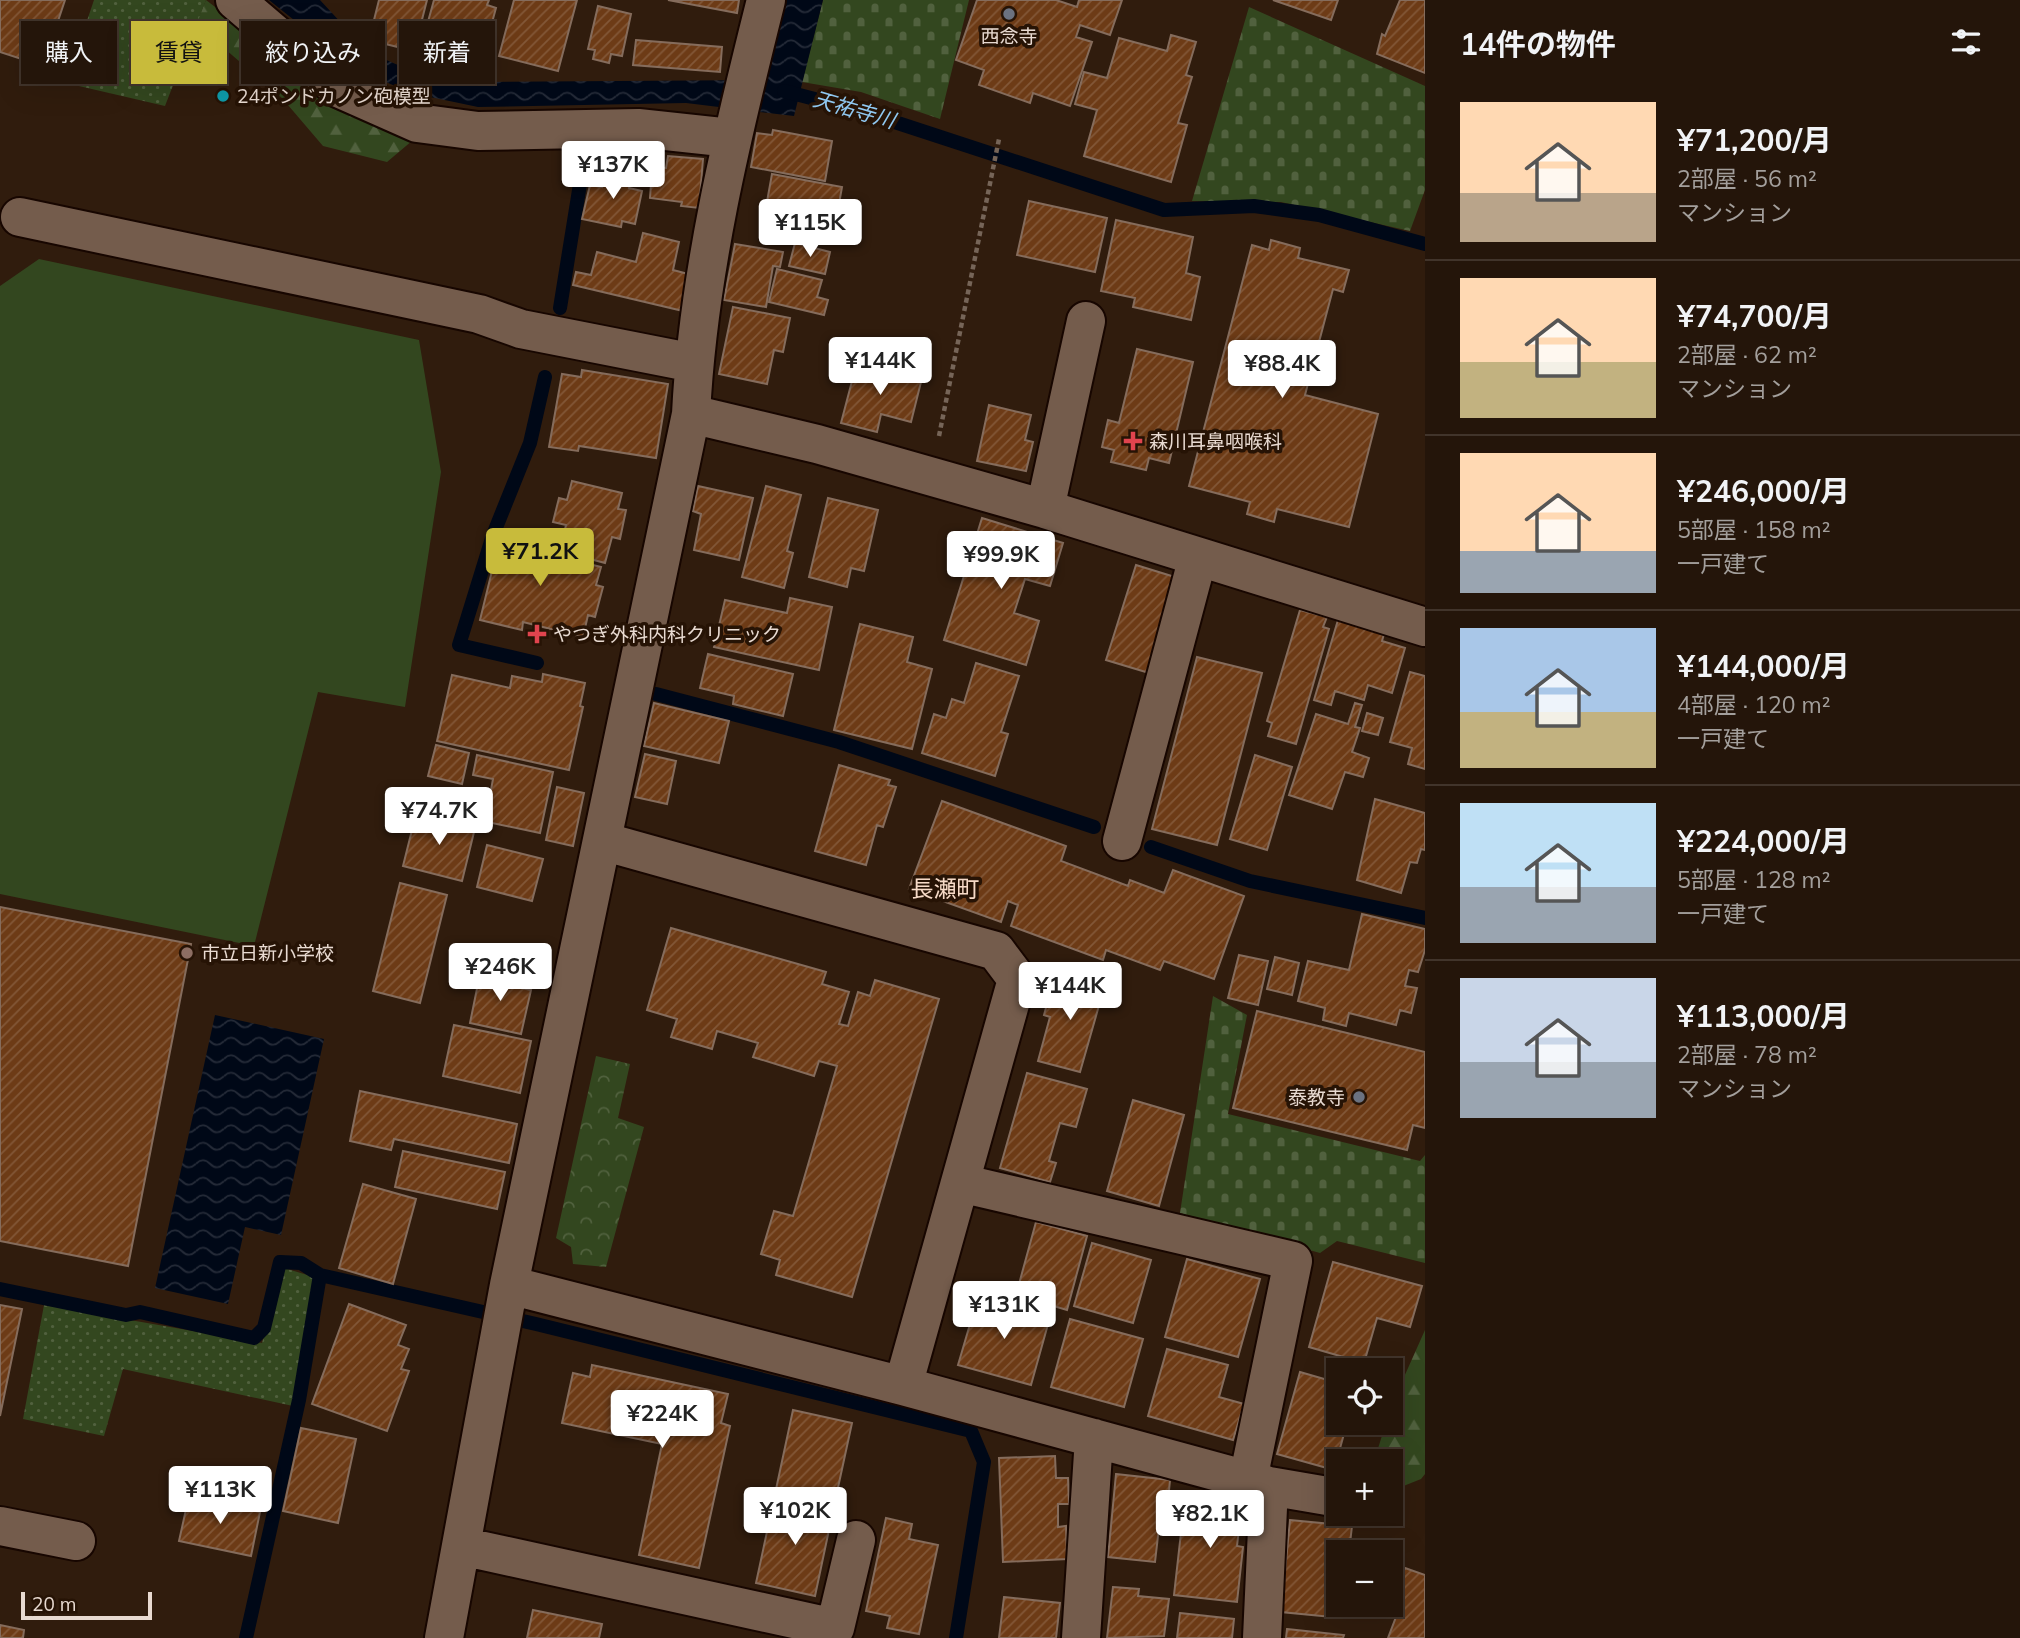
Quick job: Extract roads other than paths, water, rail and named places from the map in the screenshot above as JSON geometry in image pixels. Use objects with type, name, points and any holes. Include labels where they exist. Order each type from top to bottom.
[{"type":"street","points":[[235,0],[338,88],[417,123],[478,131],[638,128],[738,109]]},
{"type":"street","points":[[444,1638],[505,1307],[691,414],[694,363],[738,109],[766,0]]},
{"type":"street","points":[[20,217],[479,314],[521,329],[694,363]]},
{"type":"street","points":[[1045,509],[1086,321]]},
{"type":"street","points":[[691,414],[817,444],[1045,509],[1425,627]]},
{"type":"street","points":[[1122,841],[1198,557]]},
{"type":"street","points":[[602,841],[996,951],[1017,979],[903,1386]]},
{"type":"street","points":[[960,1182],[1293,1261],[1259,1483],[1262,1638]]},
{"type":"street","points":[[505,1307],[903,1386],[1259,1483],[1326,1496]]},
{"type":"street","points":[[1081,1638],[1094,1438]]},
{"type":"street","points":[[0,1526],[76,1541]]},
{"type":"street","points":[[461,1546],[835,1628],[856,1540]]},
{"type":"water","points":[[269,0],[320,0],[339,21],[295,21]]},
{"type":"water","points":[[787,0],[823,0],[794,116],[686,103],[478,107],[411,93],[385,82],[385,59],[399,66],[399,84],[764,80]]},
{"type":"water","points":[[215,1015],[324,1039],[281,1235],[245,1227],[228,1304],[155,1288]]},
{"type":"waterway","name":"天祐寺川","points":[[784,91],[861,111],[1164,210],[1254,206],[1319,215],[1425,244]]},
{"type":"waterway","points":[[560,308],[585,153]]},
{"type":"waterway","points":[[537,663],[459,645],[493,535],[530,443],[545,377]]},
{"type":"waterway","points":[[656,694],[839,742],[1094,827]]},
{"type":"waterway","points":[[1151,847],[1250,881],[1425,918]]},
{"type":"waterway","points":[[0,1289],[126,1315],[140,1312],[254,1338],[264,1328],[280,1262],[301,1263],[320,1275],[536,1324],[971,1431],[984,1462],[956,1638]]},
{"type":"waterway","points":[[246,1638],[299,1400],[320,1275]]},
{"type":"place","name":"西念寺","points":[[1009,14]]},
{"type":"place","name":"24ポンドカノン砲模型","points":[[223,96]]},
{"type":"place","name":"森川耳鼻咽喉科","points":[[1133,441]]},
{"type":"place","name":"やつぎ外科内科クリニック","points":[[537,634]]},
{"type":"place","name":"市立日新小学校","points":[[187,953]]},
{"type":"place","name":"泰教寺","points":[[1359,1097]]},
{"type":"district","name":"長瀬町","points":[[945,889]]}]
